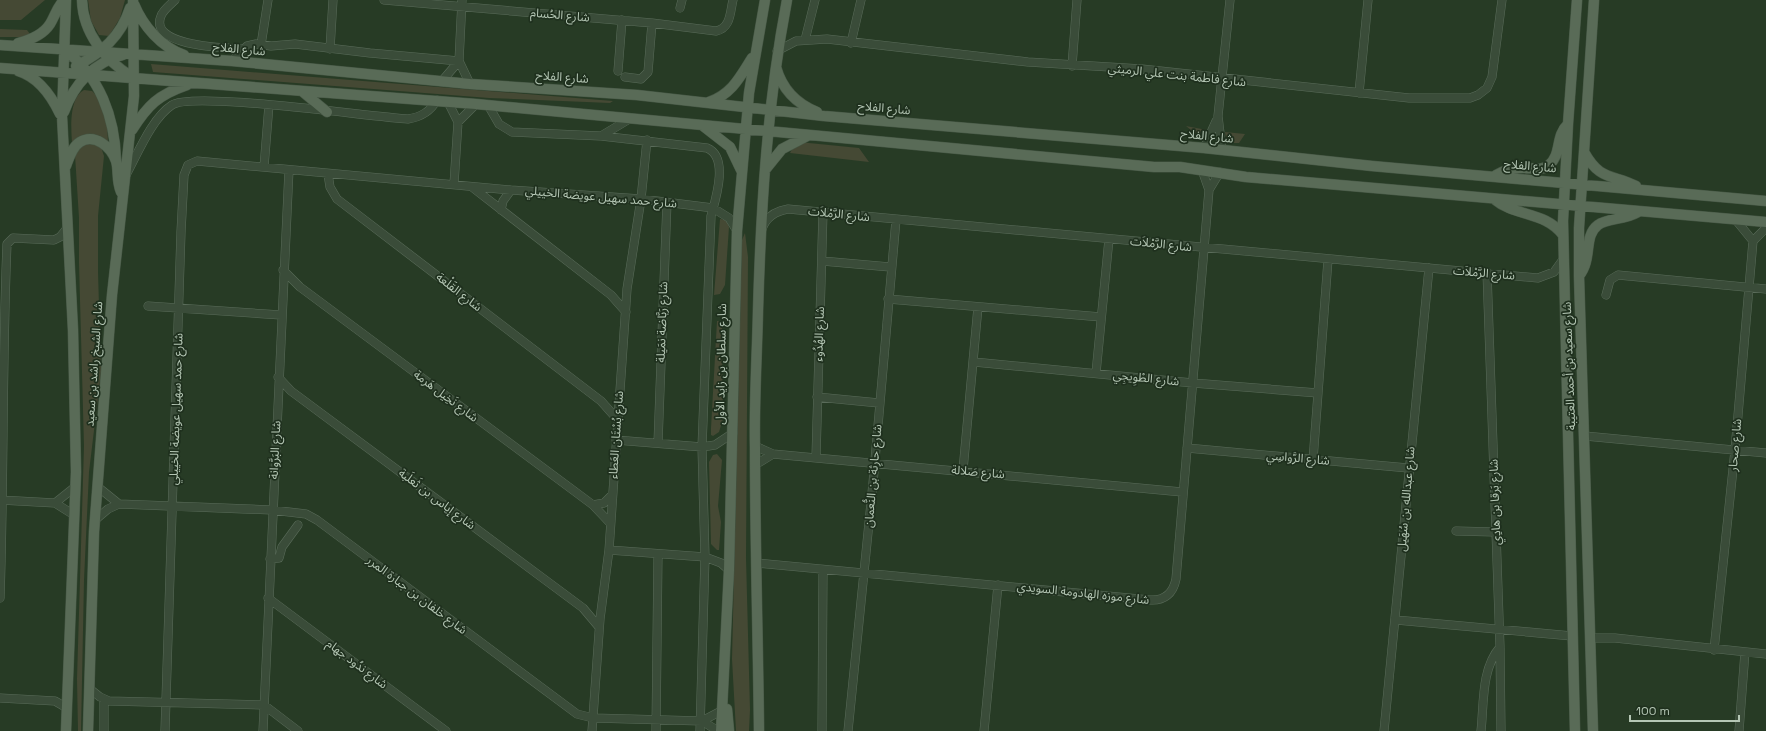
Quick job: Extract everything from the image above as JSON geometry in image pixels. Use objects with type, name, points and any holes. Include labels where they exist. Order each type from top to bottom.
[{"type":"main road","points":[[12,45],[30,40],[44,30],[50,24],[58,6],[65,0]]},
{"type":"main road","name":"شارع الشيخ راشد بن سعيد","points":[[65,0],[62,116],[73,330],[75,487],[66,731]]},
{"type":"main road","points":[[82,0],[89,30],[101,52],[109,60],[134,78]]},
{"type":"main road","points":[[63,72],[81,64],[101,52],[122,28],[133,0]]},
{"type":"main road","points":[[133,0],[146,26],[156,37],[181,54],[196,58]]},
{"type":"main road","name":"شارع الشيخ راشد بن سعيد","points":[[88,731],[95,520],[112,295],[122,193],[131,132],[134,78],[133,0]]},
{"type":"main road","name":"شارع سلطان بن زايد الأول","points":[[720,731],[729,570],[737,231],[754,54],[765,0]]},
{"type":"main road","points":[[759,731],[755,446],[761,232],[764,171],[775,63],[787,0]]},
{"type":"main road","name":"شارع سعيد بن أحمد العتيبة","points":[[1575,731],[1563,235],[1568,124],[1577,0]]},
{"type":"main road","name":"شارع سعيد بن أحمد العتيبة","points":[[1594,0],[1580,206],[1579,276],[1594,731]]},
{"type":"main road","name":"شارع الفلاح","points":[[0,45],[196,58],[470,84],[637,95],[824,116],[1204,148],[1372,166],[1766,201]]},
{"type":"main road","points":[[63,49],[89,73],[105,102],[110,116],[116,146],[117,178],[122,193]]},
{"type":"main road","points":[[62,116],[73,92],[89,73],[109,60],[133,54]]},
{"type":"main road","points":[[707,103],[717,99],[733,88],[754,54]]},
{"type":"main road","points":[[775,63],[782,84],[789,94],[809,109],[824,116]]},
{"type":"main road","points":[[4,68],[89,73],[191,84],[437,100],[768,132],[1202,170],[1246,177],[1766,222]]},
{"type":"main road","points":[[4,68],[22,72],[45,88],[62,116]]},
{"type":"main road","points":[[131,132],[153,102],[170,91],[191,84]]},
{"type":"main road","points":[[303,92],[327,112]]},
{"type":"main road","points":[[1495,176],[1510,169],[1540,169],[1549,166],[1557,154],[1560,134],[1568,124]]},
{"type":"main road","points":[[701,125],[730,147],[739,163],[742,176]]},
{"type":"main road","points":[[764,171],[774,156],[782,149],[809,135]]},
{"type":"main road","points":[[65,168],[71,152],[76,145],[90,139],[99,141],[106,146],[116,161]]},
{"type":"main road","points":[[1584,152],[1593,165],[1602,173],[1614,179],[1631,183],[1643,190]]},
{"type":"main road","points":[[1494,199],[1511,210],[1546,220],[1563,235]]},
{"type":"main road","points":[[1579,276],[1586,265],[1589,239],[1595,228],[1605,222],[1622,220],[1638,212]]},
{"type":"main road","points":[[722,698],[728,712],[729,731]]},
{"type":"street","points":[[175,0],[160,18],[162,28],[168,35],[184,43],[244,48]]},
{"type":"street","points":[[261,45],[268,0]]},
{"type":"street","points":[[330,49],[333,0]]},
{"type":"street","name":"شارع الحُسام","points":[[384,0],[462,3],[716,31],[724,28],[729,18],[733,0]]},
{"type":"street","points":[[805,40],[815,0]]},
{"type":"street","points":[[851,43],[860,0]]},
{"type":"street","points":[[1072,66],[1077,0]]},
{"type":"street","points":[[1222,150],[1218,116],[1230,0]]},
{"type":"street","points":[[1359,93],[1368,0]]},
{"type":"street","name":"شارع فاطمة بنت علي الرميثي","points":[[777,51],[796,42],[827,39],[851,43],[1072,66],[1142,69],[1221,79],[1409,98],[1464,99],[1478,94],[1486,88],[1492,77],[1502,0]]},
{"type":"street","points":[[462,3],[459,61],[470,84]]},
{"type":"street","points":[[618,71],[622,20]]},
{"type":"street","points":[[625,77],[641,78],[646,75],[652,23]]},
{"type":"street","points":[[232,61],[244,48],[252,44],[295,44],[330,49],[459,61]]},
{"type":"street","points":[[442,81],[459,61]]},
{"type":"street","points":[[124,179],[155,122],[173,104],[188,100],[269,105],[408,119],[428,112],[437,100]]},
{"type":"street","points":[[448,102],[458,122],[454,184]]},
{"type":"street","points":[[458,122],[476,104]]},
{"type":"street","points":[[264,167],[269,105]]},
{"type":"street","points":[[488,105],[499,124],[512,132],[601,136],[707,148],[716,153],[720,162],[711,216],[702,447],[705,556],[700,731]]},
{"type":"street","points":[[1204,148],[1218,116]]},
{"type":"street","points":[[601,136],[631,118]]},
{"type":"street","name":"شارع بُسْتَان العَطاء","points":[[592,731],[599,627],[609,550],[627,289],[641,199],[647,140]]},
{"type":"street","name":"شارع حمد سهيل عويضة الخييلي","points":[[165,731],[181,232],[186,168],[190,163],[197,161],[511,190],[667,202],[713,208],[729,218],[737,231]]},
{"type":"street","name":"شارع البَرَّوانة","points":[[263,731],[288,170]]},
{"type":"street","name":"شارع موزه الهادومة السويدي","points":[[757,563],[1150,600],[1162,599],[1168,596],[1175,586],[1209,190],[1202,170]]},
{"type":"street","name":"شارع موزه الهادومة السويدي","points":[[1209,190],[1220,172]]},
{"type":"street","name":"شارع القَلْعة","points":[[328,174],[330,187],[337,199],[601,402],[617,419]]},
{"type":"street","points":[[472,186],[611,295],[626,312]]},
{"type":"street","points":[[502,210],[503,201],[511,190]]},
{"type":"street","name":"شارع رَبَّاضة نمَيلة","points":[[658,443],[667,202]]},
{"type":"street","name":"شارع الرَّمْلاَت","points":[[761,232],[768,218],[780,210],[823,212],[1328,260],[1487,272],[1538,278],[1547,276],[1560,266],[1564,258]]},
{"type":"street","name":"شارع الهُدُوء","points":[[816,457],[823,212]]},
{"type":"street","points":[[1735,219],[1753,241],[1766,228]]},
{"type":"street","name":"شارع حارِثة بن النُّعمان","points":[[848,731],[875,462],[890,267],[896,220]]},
{"type":"street","points":[[0,598],[2,307],[5,292],[7,244],[10,239],[54,240],[60,237],[68,227]]},
{"type":"street","points":[[1096,373],[1108,239]]},
{"type":"street","name":"شارع صحار","points":[[1714,650],[1735,450],[1753,241]]},
{"type":"street","points":[[1313,460],[1328,260]]},
{"type":"street","points":[[822,261],[890,267]]},
{"type":"street","name":"شارع عبدالله بن سُهَيل","points":[[1384,731],[1396,620],[1408,468],[1421,356],[1429,268]]},
{"type":"street","name":"شارع نَخِيل هَرمة","points":[[283,270],[300,287],[592,505],[610,522]]},
{"type":"street","name":"شارع بَرقا بن هادِي","points":[[1487,272],[1500,647],[1501,731]]},
{"type":"street","points":[[1606,295],[1610,280],[1618,275],[1766,289]]},
{"type":"street","points":[[282,288],[291,285],[300,287]]},
{"type":"street","points":[[611,295],[620,293],[627,289]]},
{"type":"street","points":[[888,299],[1101,317]]},
{"type":"street","points":[[148,306],[281,316]]},
{"type":"street","points":[[963,470],[978,307]]},
{"type":"street","name":"شارع الطْوِيجِي","points":[[974,362],[1193,383],[1318,392]]},
{"type":"street","name":"شارع إياس بن ثَعلَبة","points":[[278,377],[291,391],[583,608],[599,627]]},
{"type":"street","points":[[277,395],[291,391]]},
{"type":"street","points":[[817,397],[879,403]]},
{"type":"street","points":[[601,402],[619,399]]},
{"type":"street","points":[[616,440],[702,447],[715,445],[732,433]]},
{"type":"street","points":[[1584,436],[1766,453]]},
{"type":"street","name":"شارع صَلالة","points":[[755,446],[773,454],[963,470],[1182,492]]},
{"type":"street","name":"شارع الرَّواسِي","points":[[1187,448],[1408,468]]},
{"type":"street","points":[[755,465],[773,454]]},
{"type":"street","points":[[55,503],[75,487]]},
{"type":"street","points":[[95,520],[108,509],[119,504],[98,487]]},
{"type":"street","points":[[592,505],[604,503],[612,495]]},
{"type":"street","points":[[1,501],[55,503],[74,515]]},
{"type":"street","name":"شارع خلفان بن جبارة المرر","points":[[119,504],[272,510],[312,516],[572,712],[582,716],[594,718],[701,721],[720,731]]},
{"type":"street","points":[[270,559],[279,558],[282,547],[298,526]]},
{"type":"street","points":[[1456,531],[1496,532]]},
{"type":"street","points":[[609,550],[705,556],[720,563],[729,570]]},
{"type":"street","points":[[656,731],[658,554]]},
{"type":"street","points":[[822,731],[823,570]]},
{"type":"street","points":[[984,731],[998,585]]},
{"type":"street","name":"شارع ندُود جهام","points":[[268,598],[446,731]]},
{"type":"street","points":[[583,608],[595,609],[602,606]]},
{"type":"street","points":[[1396,620],[1572,636]]},
{"type":"street","points":[[1591,638],[1615,638],[1714,650],[1766,654]]},
{"type":"street","points":[[1481,731],[1488,670],[1492,658],[1500,647]]},
{"type":"street","points":[[1739,731],[1745,652]]},
{"type":"street","points":[[90,689],[104,700],[264,705],[298,731]]},
{"type":"street","points":[[0,698],[55,701],[67,695]]},
{"type":"street","points":[[104,700],[104,731]]},
{"type":"street","points":[[55,701],[67,708]]},
{"type":"street","points":[[701,721],[721,711]]},
{"type":"green space","points":[[0,0],[45,0],[21,20],[0,20]]},
{"type":"green space","points":[[88,0],[125,0],[120,18],[109,36],[99,35],[91,21]]},
{"type":"green space","points":[[0,29],[27,30],[30,34],[24,37],[0,37]]},
{"type":"green space","points":[[151,64],[613,101],[610,103],[489,98],[153,72]]},
{"type":"green space","points":[[84,90],[92,91],[100,101],[105,115],[108,142],[104,138],[90,134],[81,136],[72,143],[71,122],[73,106],[79,94]]},
{"type":"green space","points":[[1186,126],[1212,131],[1209,140],[1201,138]]},
{"type":"green space","points":[[1225,132],[1245,134],[1239,143],[1234,143],[1226,138]]},
{"type":"green space","points":[[88,141],[101,147],[104,156],[98,216],[101,372],[89,472],[84,580],[81,731],[78,731],[77,679],[84,446],[79,218],[75,155],[77,149]]},
{"type":"green space","points":[[799,142],[859,148],[869,162],[790,153],[793,147]]},
{"type":"green space","points":[[720,219],[726,220],[729,227],[725,285],[720,294],[714,295]]},
{"type":"green space","points":[[745,233],[748,257],[746,558],[750,710],[749,731],[736,731],[732,659],[742,240]]},
{"type":"green space","points":[[717,321],[722,321],[723,419],[719,432],[713,436],[711,435],[711,428]]},
{"type":"green space","points":[[717,454],[722,460],[718,506],[721,522],[719,550],[711,544],[709,462],[713,455]]}]
